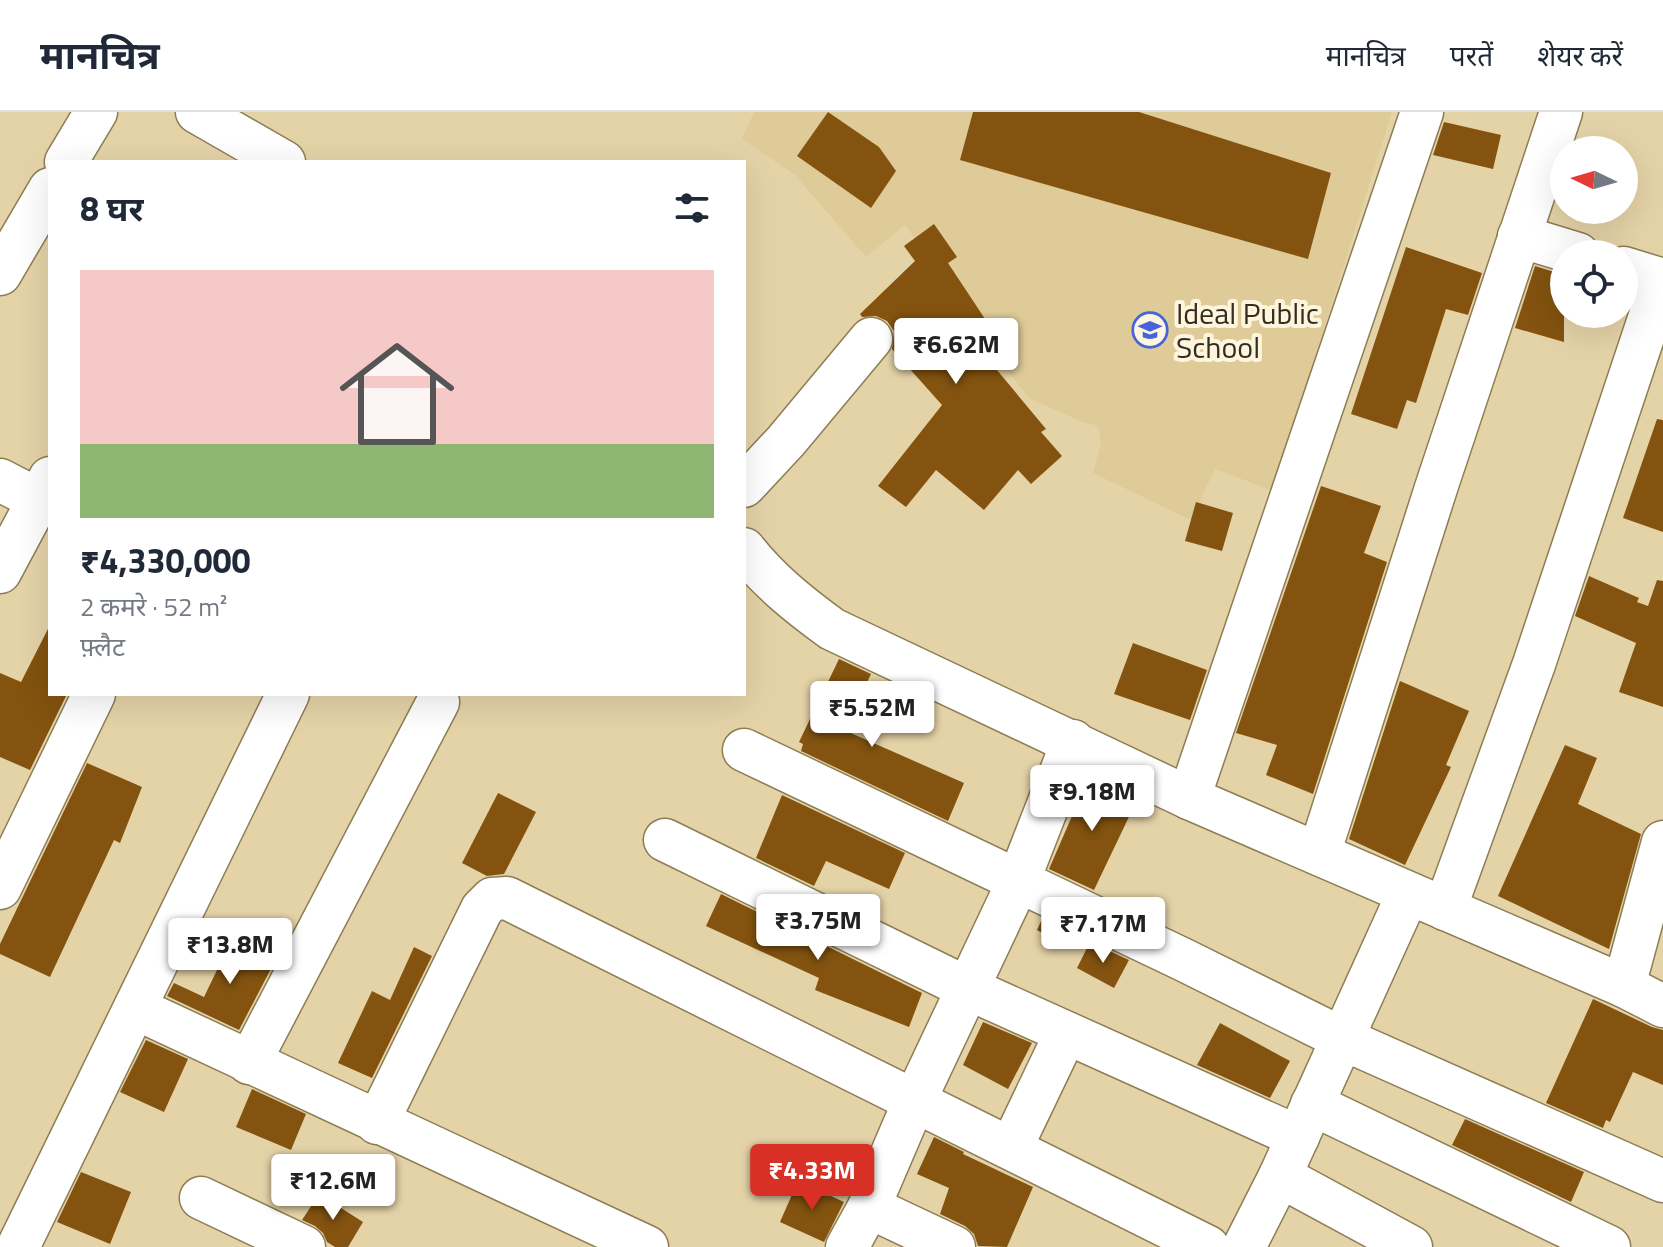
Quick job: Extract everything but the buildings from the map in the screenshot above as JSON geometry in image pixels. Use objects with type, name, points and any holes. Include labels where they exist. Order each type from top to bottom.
[{"type":"street","points":[[67,160],[96,112]]},
{"type":"street","points":[[197,112],[260,156]]},
{"type":"street","points":[[1189,798],[1422,112]]},
{"type":"street","points":[[1319,854],[1561,112]]},
{"type":"street","points":[[0,274],[48,192]]},
{"type":"street","points":[[1519,236],[1550,245]]},
{"type":"street","points":[[1244,1247],[1280,1176],[1341,1038],[1426,902],[1534,664],[1662,280],[1638,272]]},
{"type":"street","points":[[746,484],[871,339]]},
{"type":"street","points":[[0,480],[46,494],[0,572]]},
{"type":"street","points":[[746,552],[791,600],[832,629],[1189,798],[1624,986],[1663,1006]]},
{"type":"street","points":[[0,888],[93,696]]},
{"type":"street","points":[[18,1247],[287,696]]},
{"type":"street","points":[[249,1063],[438,702]]},
{"type":"street","points":[[847,1247],[869,1207],[914,1102],[1018,882],[1073,741]]},
{"type":"street","points":[[744,750],[1341,1038],[1663,1181]]},
{"type":"street","points":[[665,840],[1066,1033],[1305,1121],[1609,1247]]},
{"type":"street","points":[[1624,986],[1663,842]]},
{"type":"street","points":[[377,1123],[482,909],[492,899],[507,898],[1208,1247]]},
{"type":"street","points":[[135,1008],[647,1247]]},
{"type":"street","points":[[1011,1148],[1066,1033]]},
{"type":"street","points":[[1280,1176],[1411,1247]]},
{"type":"street","points":[[201,1198],[304,1247]]},
{"type":"street","points":[[869,1207],[954,1247]]},
{"type":"shaded area","name":"Ideal Public School","points":[[754,112],[1392,112],[1273,491],[1215,469],[1191,520],[1093,473],[1101,443],[1098,426],[1029,398],[954,303],[945,281],[905,225],[866,257],[795,175],[742,139]]},
{"type":"place","name":"Ideal Public School","points":[[1150,330]]}]
